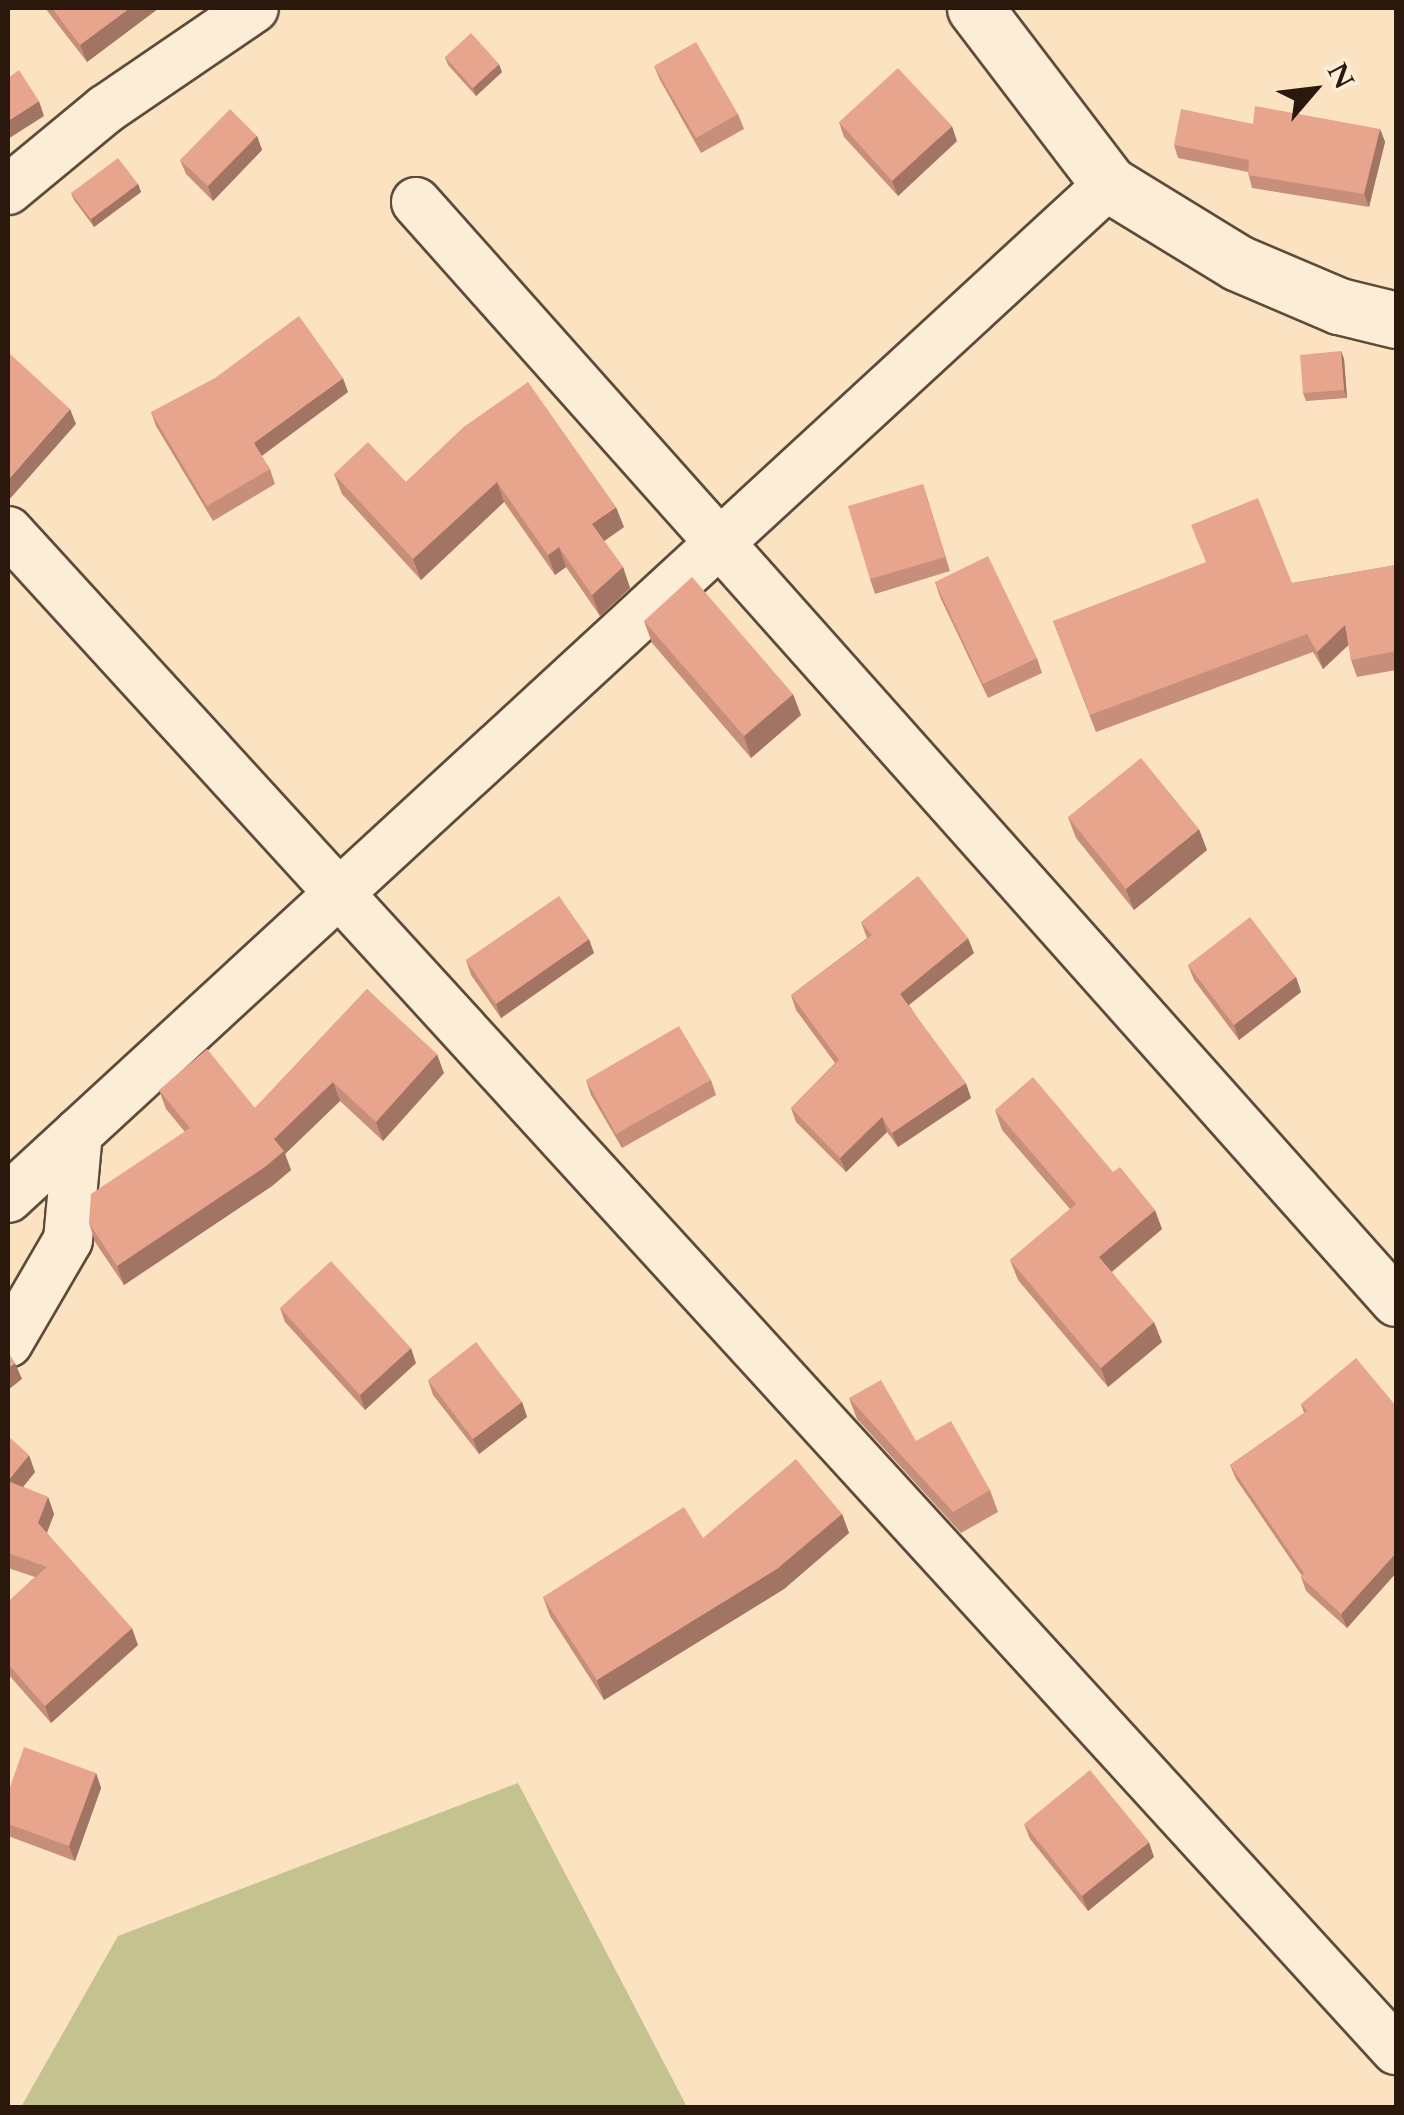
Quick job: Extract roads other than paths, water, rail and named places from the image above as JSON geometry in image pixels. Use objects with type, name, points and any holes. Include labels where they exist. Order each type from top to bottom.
[{"type":"street","points":[[8,190],[106,108],[254,8]]},
{"type":"street","points":[[974,8],[1108,184],[1238,263],[1339,306],[1396,320]]},
{"type":"street","points":[[8,1198],[1108,184]]},
{"type":"street","points":[[416,202],[722,540],[1396,1302]]},
{"type":"street","points":[[8,530],[1396,2050]]},
{"type":"street","points":[[8,1343],[68,1240],[78,1133]]}]
